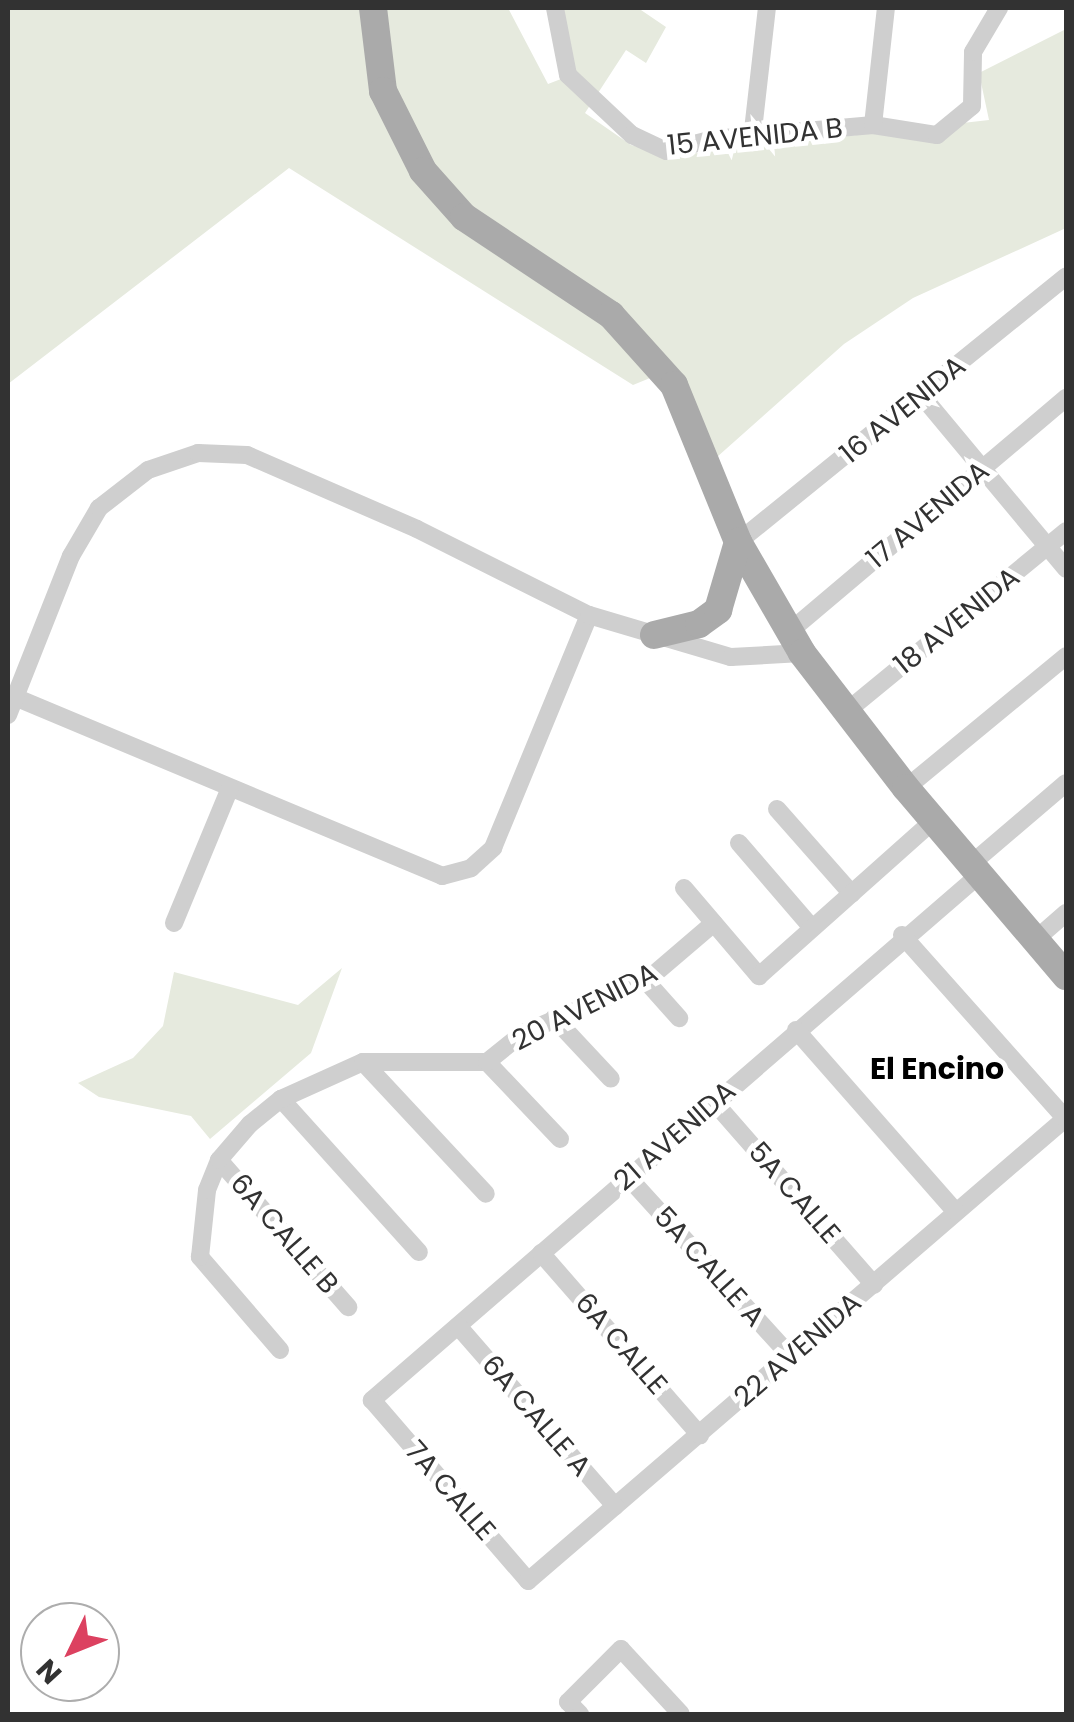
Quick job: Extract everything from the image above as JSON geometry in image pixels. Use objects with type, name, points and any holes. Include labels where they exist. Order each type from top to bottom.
[{"type":"main road","points":[[373,8],[383,91],[406,146],[464,218],[584,293],[640,342],[674,385],[738,542],[796,643],[906,788],[1066,976]]},
{"type":"main road","points":[[654,635],[699,624],[718,610],[738,542]]},
{"type":"street","name":"15 AVENIDA B","points":[[554,8],[568,75],[649,146],[679,151],[713,139],[752,139],[874,125],[938,135],[963,118],[977,89],[973,52],[998,8]]},
{"type":"street","points":[[752,139],[767,8]]},
{"type":"street","points":[[874,125],[886,8]]},
{"type":"street","name":"16 AVENIDA","points":[[738,542],[1066,276]]},
{"type":"street","points":[[922,396],[1066,569]]},
{"type":"street","name":"17 AVENIDA","points":[[796,643],[983,468],[1066,398]]},
{"type":"street","points":[[589,615],[493,848],[471,868],[442,876],[230,788],[12,707],[71,556],[99,508],[148,470],[198,453],[247,454],[418,529],[589,615],[731,657],[796,643]]},
{"type":"street","name":"18 AVENIDA","points":[[847,711],[1066,531]]},
{"type":"street","points":[[906,788],[1066,656]]},
{"type":"street","points":[[975,870],[1066,783]]},
{"type":"street","points":[[174,922],[230,788]]},
{"type":"street","points":[[777,809],[852,894]]},
{"type":"street","points":[[684,888],[759,976],[933,821]]},
{"type":"street","points":[[738,843],[812,928]]},
{"type":"street","name":"21 AVENIDA","points":[[372,1400],[975,870]]},
{"type":"street","points":[[1035,940],[1066,914]]},
{"type":"street","name":"20 AVENIDA","points":[[280,1350],[200,1257],[198,1224],[219,1160],[281,1099],[363,1062],[488,1062],[554,1018],[646,981],[714,924]]},
{"type":"street","points":[[902,935],[1066,1118]]},
{"type":"street","points":[[646,981],[679,1018]]},
{"type":"street","points":[[554,1018],[610,1080]]},
{"type":"street","points":[[796,1030],[956,1212]]},
{"type":"street","points":[[363,1062],[486,1194]]},
{"type":"street","points":[[488,1062],[560,1139]]},
{"type":"street","points":[[281,1099],[419,1252]]},
{"type":"street","name":"5A CALLE","points":[[714,1102],[874,1285]]},
{"type":"street","name":"22 AVENIDA","points":[[528,1581],[1066,1118]]},
{"type":"street","name":"6A CALLE B","points":[[219,1160],[348,1307]]},
{"type":"street","name":"5A CALLE A","points":[[628,1177],[791,1357]]},
{"type":"street","name":"6A CALLE","points":[[541,1253],[700,1434]]},
{"type":"street","name":"6A CALLE A","points":[[458,1326],[615,1506]]},
{"type":"street","name":"7A CALLE","points":[[372,1400],[528,1581]]},
{"type":"street","points":[[574,1708],[621,1648],[681,1714]]},
{"type":"shaded area","points":[[8,8],[508,8],[548,84],[561,79],[554,8],[638,8],[666,27],[646,63],[626,50],[585,113],[631,145],[671,156],[989,120],[979,73],[1066,29],[1066,228],[913,298],[844,344],[717,457],[672,369],[633,385],[289,168],[8,384]]},
{"type":"shaded area","points":[[342,968],[311,1053],[210,1139],[191,1116],[99,1097],[78,1083],[133,1058],[163,1026],[174,972],[298,1005]]},
{"type":"district","name":"El Encino","points":[[937,1069]]}]
